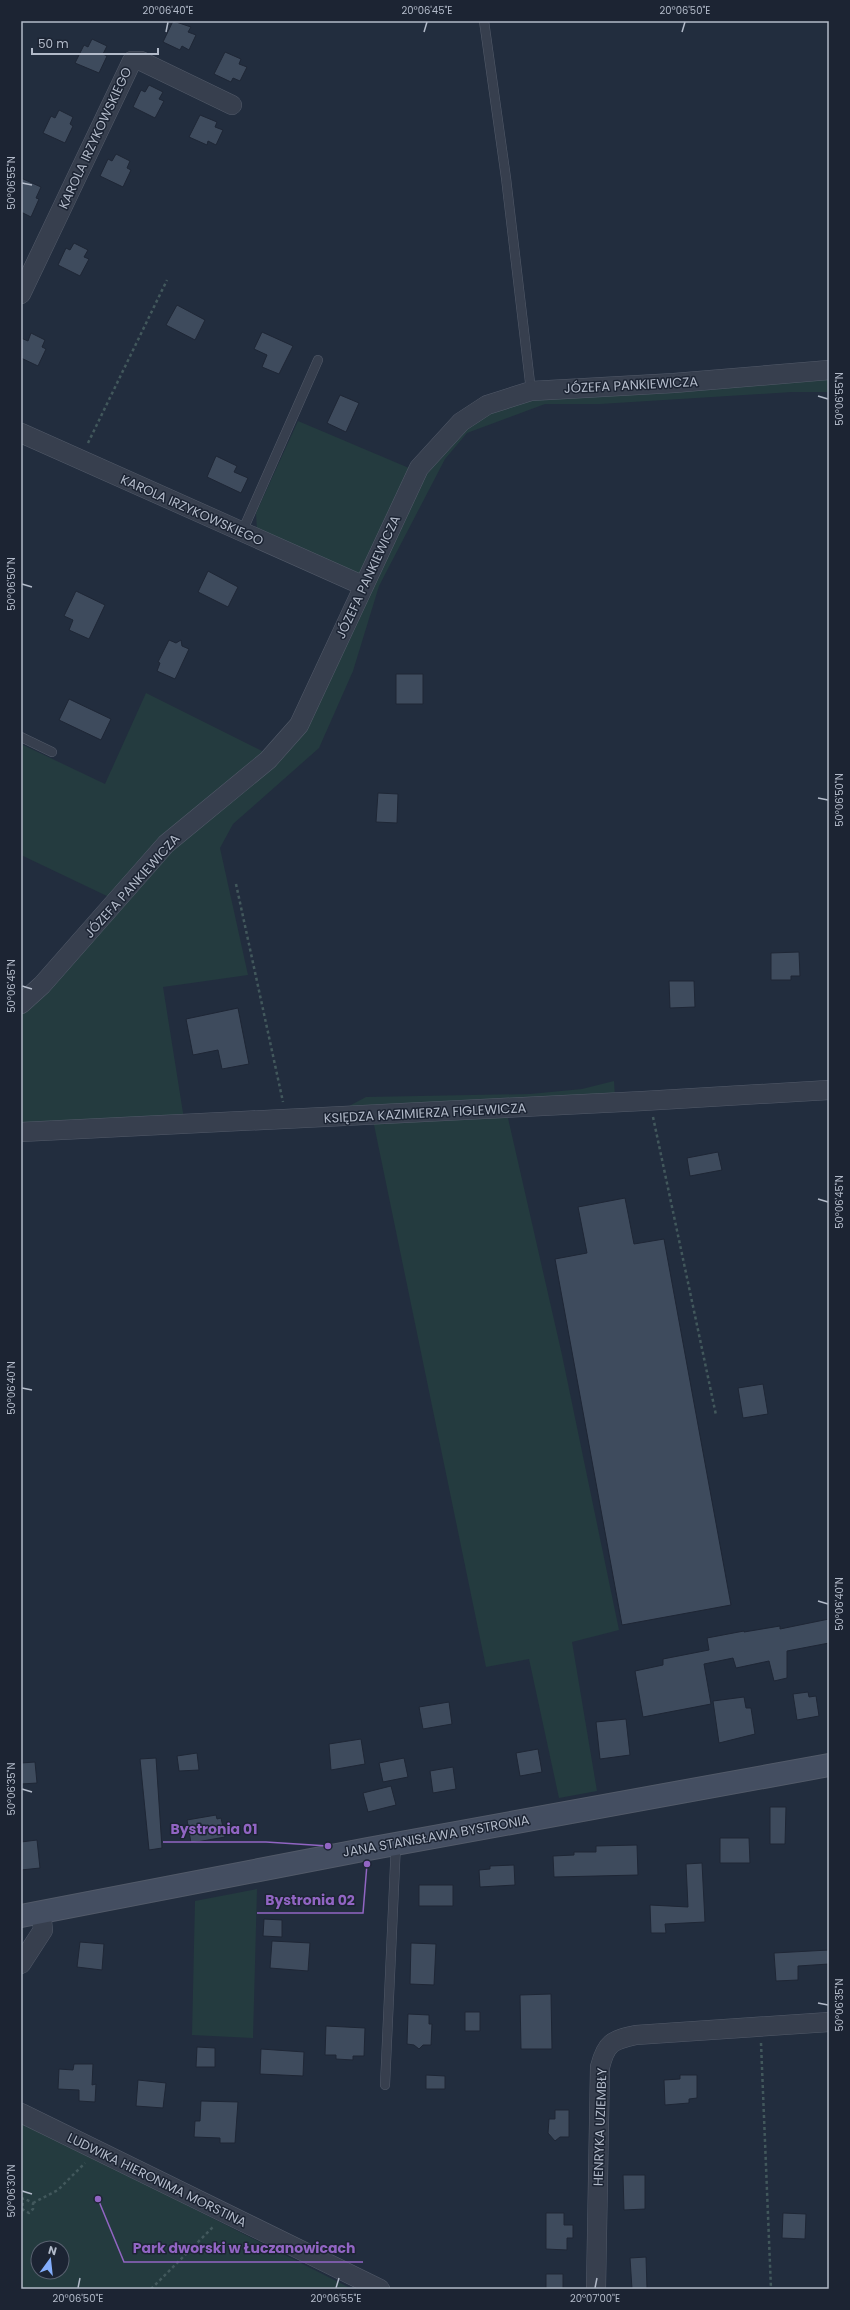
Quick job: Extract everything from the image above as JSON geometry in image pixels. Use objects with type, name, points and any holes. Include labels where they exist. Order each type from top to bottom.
[{"type":"street","name":"KAROLA IRZYKOWSKIEGO","points":[[21,294],[132,61],[141,61],[232,105]]},
{"type":"street","name":"JÓZEFA PANKIEWICZA","points":[[21,1004],[42,985],[166,844],[268,760],[299,725],[419,468],[461,422],[487,405],[531,391],[674,384],[829,370]]},
{"type":"street","name":"KAROLA IRZYKOWSKIEGO","points":[[21,433],[364,586]]},
{"type":"street","name":"KSIĘDZA KAZIMIERZA FIGLEWICZA","points":[[21,1132],[287,1120],[829,1090]]},
{"type":"street","name":"JANA STANISŁAWA BYSTRONIA","points":[[31,1914],[396,1843],[829,1765]]},
{"type":"street","points":[[21,1964],[43,1930],[31,1914]]},
{"type":"street","name":"HENRYKA UZIEMBŁY","points":[[596,2289],[600,2067],[604,2050],[618,2039],[636,2035],[829,2022]]},
{"type":"street","name":"LUDWIKA HIERONIMA MORSTINA","points":[[21,2112],[380,2289]]},
{"type":"lane","points":[[484,21],[506,178],[531,391]]},
{"type":"lane","points":[[242,532],[318,360]]},
{"type":"lane","points":[[21,737],[52,752]]},
{"type":"lane","points":[[385,2085],[396,1843]]},
{"type":"path","points":[[80,460],[167,280]]},
{"type":"path","points":[[236,884],[287,1120]]},
{"type":"path","points":[[650,1101],[716,1415]]},
{"type":"path","points":[[761,2027],[771,2289]]},
{"type":"path","points":[[32,2203],[58,2190],[98,2151]]},
{"type":"path","points":[[22,2198],[32,2203],[33,2209],[26,2213],[22,2209],[22,2198]]},
{"type":"path","points":[[151,2289],[227,2214]]},
{"type":"green space","points":[[829,373],[829,392],[792,392],[600,404],[545,404],[467,433],[445,459],[379,586],[353,671],[319,748],[233,824],[220,848],[248,975],[163,987],[184,1119],[21,1127],[21,1013],[172,848],[300,736],[422,471],[466,424],[495,406],[543,395]]},
{"type":"green space","points":[[298,421],[409,468],[361,580],[257,531],[256,513]]},
{"type":"green space","points":[[146,693],[268,754],[109,897],[21,855],[21,744],[105,784]]},
{"type":"green space","points":[[614,1081],[615,1098],[334,1114],[366,1097],[530,1094],[582,1089]]},
{"type":"green space","points":[[461,1116],[508,1118],[562,1355],[619,1630],[572,1642],[597,1791],[559,1798],[529,1659],[486,1667],[373,1120]]},
{"type":"green space","points":[[257,1889],[253,2038],[192,2035],[195,1901]]},
{"type":"green space","points":[[21,2121],[352,2289],[21,2289]]},
{"type":"building","points":[[173,21],[191,27],[188,32],[196,35],[189,50],[182,46],[180,50],[163,42]]},
{"type":"building","points":[[92,39],[107,46],[103,54],[107,56],[99,73],[75,63],[84,45],[88,47]]},
{"type":"building","points":[[225,52],[241,59],[239,64],[247,67],[240,81],[233,78],[231,82],[214,74]]},
{"type":"building","points":[[149,85],[163,92],[159,99],[164,101],[155,118],[133,107],[141,90],[145,92]]},
{"type":"building","points":[[59,110],[73,117],[70,124],[73,126],[65,143],[43,133],[51,116],[55,118]]},
{"type":"building","points":[[200,115],[217,122],[215,127],[223,130],[216,145],[208,141],[207,145],[189,137]]},
{"type":"building","points":[[116,154],[130,161],[127,168],[131,170],[123,187],[100,176],[108,159],[112,161]]},
{"type":"building","points":[[21,178],[41,187],[36,198],[39,199],[31,217],[21,212]]},
{"type":"building","points":[[74,243],[88,250],[84,257],[89,259],[80,276],[58,265],[66,248],[70,250]]},
{"type":"building","points":[[177,305],[205,320],[195,340],[166,325]]},
{"type":"building","points":[[262,332],[293,346],[279,374],[262,367],[267,355],[254,349]]},
{"type":"building","points":[[31,333],[45,340],[42,347],[46,349],[38,366],[21,358],[21,338],[28,341]]},
{"type":"building","points":[[340,395],[359,403],[346,432],[327,423]]},
{"type":"building","points":[[216,456],[237,466],[234,472],[248,478],[241,493],[207,477]]},
{"type":"building","points":[[208,571],[238,587],[228,607],[198,592]]},
{"type":"building","points":[[76,591],[105,605],[89,639],[69,630],[73,620],[64,616]]},
{"type":"building","points":[[169,640],[176,643],[181,640],[182,646],[189,649],[175,679],[157,671],[160,663],[158,662]]},
{"type":"building","points":[[396,674],[423,674],[423,704],[396,704]]},
{"type":"building","points":[[69,699],[111,719],[101,740],[59,720]]},
{"type":"building","points":[[378,793],[398,794],[397,823],[376,822]]},
{"type":"building","points":[[799,952],[800,976],[791,976],[791,980],[771,980],[771,953]]},
{"type":"building","points":[[669,981],[694,981],[695,1007],[670,1008]]},
{"type":"building","points":[[238,1008],[249,1064],[222,1069],[218,1050],[193,1055],[186,1019]]},
{"type":"building","points":[[718,1152],[722,1170],[690,1176],[687,1158]]},
{"type":"building","points":[[625,1198],[634,1244],[664,1239],[731,1605],[622,1625],[555,1259],[587,1253],[578,1207]]},
{"type":"building","points":[[763,1384],[768,1414],[743,1418],[738,1388]]},
{"type":"building","points":[[829,1619],[829,1643],[787,1651],[787,1678],[774,1681],[769,1661],[736,1668],[733,1658],[704,1664],[711,1704],[643,1717],[635,1671],[663,1665],[663,1659],[709,1650],[707,1638],[780,1626],[780,1629]]},
{"type":"building","points":[[808,1692],[809,1697],[816,1696],[819,1716],[797,1720],[793,1694]]},
{"type":"building","points":[[744,1697],[746,1708],[751,1708],[755,1734],[719,1743],[713,1701]]},
{"type":"building","points":[[449,1702],[452,1724],[423,1729],[419,1707]]},
{"type":"building","points":[[626,1719],[630,1755],[600,1759],[596,1722]]},
{"type":"building","points":[[361,1739],[365,1764],[331,1770],[329,1744]]},
{"type":"building","points":[[538,1749],[542,1772],[520,1776],[516,1753]]},
{"type":"building","points":[[197,1753],[199,1770],[179,1771],[177,1756]]},
{"type":"building","points":[[156,1758],[162,1848],[149,1850],[140,1759]]},
{"type":"building","points":[[404,1758],[408,1777],[383,1782],[379,1763]]},
{"type":"building","points":[[35,1762],[37,1783],[21,1784],[21,1763]]},
{"type":"building","points":[[453,1767],[456,1789],[433,1793],[430,1771]]},
{"type":"building","points":[[391,1786],[396,1805],[368,1812],[363,1793]]},
{"type":"building","points":[[770,1807],[786,1807],[785,1844],[770,1844]]},
{"type":"building","points":[[216,1815],[217,1819],[221,1818],[225,1837],[191,1843],[187,1820]]},
{"type":"building","points":[[720,1838],[749,1838],[750,1863],[720,1863]]},
{"type":"building","points":[[37,1840],[40,1868],[21,1870],[21,1842]]},
{"type":"building","points":[[637,1845],[638,1875],[554,1877],[553,1856],[574,1855],[574,1852],[596,1852],[596,1846]]},
{"type":"building","points":[[702,1863],[705,1922],[665,1924],[666,1933],[651,1933],[650,1905],[688,1907],[686,1864]]},
{"type":"building","points":[[514,1865],[515,1885],[480,1887],[479,1870],[490,1869],[490,1866]]},
{"type":"building","points":[[419,1885],[453,1885],[453,1906],[419,1906]]},
{"type":"building","points":[[264,1919],[282,1920],[282,1937],[263,1936]]},
{"type":"building","points":[[272,1941],[310,1943],[308,1971],[270,1968]]},
{"type":"building","points":[[80,1942],[104,1944],[102,1970],[77,1967]]},
{"type":"building","points":[[411,1943],[436,1944],[434,1985],[410,1984]]},
{"type":"building","points":[[829,1950],[829,1964],[798,1966],[798,1980],[776,1981],[774,1953]]},
{"type":"building","points":[[551,1994],[552,2049],[521,2049],[520,1995]]},
{"type":"building","points":[[465,2012],[480,2012],[480,2031],[465,2031]]},
{"type":"building","points":[[408,2014],[429,2015],[429,2024],[432,2024],[431,2045],[423,2045],[419,2049],[414,2045],[407,2044]]},
{"type":"building","points":[[326,2026],[365,2028],[364,2056],[353,2056],[353,2060],[336,2059],[336,2055],[325,2055]]},
{"type":"building","points":[[197,2047],[215,2048],[215,2067],[196,2067]]},
{"type":"building","points":[[261,2049],[304,2052],[303,2076],[260,2074]]},
{"type":"building","points":[[74,2064],[93,2064],[92,2085],[96,2084],[95,2102],[79,2101],[79,2090],[58,2089],[59,2069],[73,2070]]},
{"type":"building","points":[[426,2075],[445,2076],[445,2089],[426,2089]]},
{"type":"building","points":[[680,2075],[697,2075],[697,2098],[689,2099],[689,2103],[665,2105],[664,2080],[680,2079]]},
{"type":"building","points":[[138,2080],[166,2083],[163,2108],[136,2106]]},
{"type":"building","points":[[201,2101],[238,2102],[235,2143],[220,2143],[220,2138],[194,2137],[195,2121],[200,2121]]},
{"type":"building","points":[[555,2110],[569,2110],[569,2137],[560,2137],[555,2141],[548,2133],[549,2119],[555,2119]]},
{"type":"building","points":[[623,2175],[645,2175],[645,2209],[624,2210]]},
{"type":"building","points":[[546,2213],[564,2213],[564,2225],[573,2225],[573,2238],[567,2238],[567,2250],[546,2249]]},
{"type":"building","points":[[783,2213],[806,2214],[805,2239],[782,2238]]},
{"type":"building","points":[[646,2257],[647,2289],[632,2289],[630,2258]]},
{"type":"building","points":[[546,2274],[563,2274],[563,2289],[546,2289]]},
{"type":"place","name":"Bystronia 01","points":[[328,1846]]},
{"type":"place","name":"Bystronia 02","points":[[367,1864]]},
{"type":"place","name":"Park dworski w Łuczanowicach","points":[[98,2199]]}]
